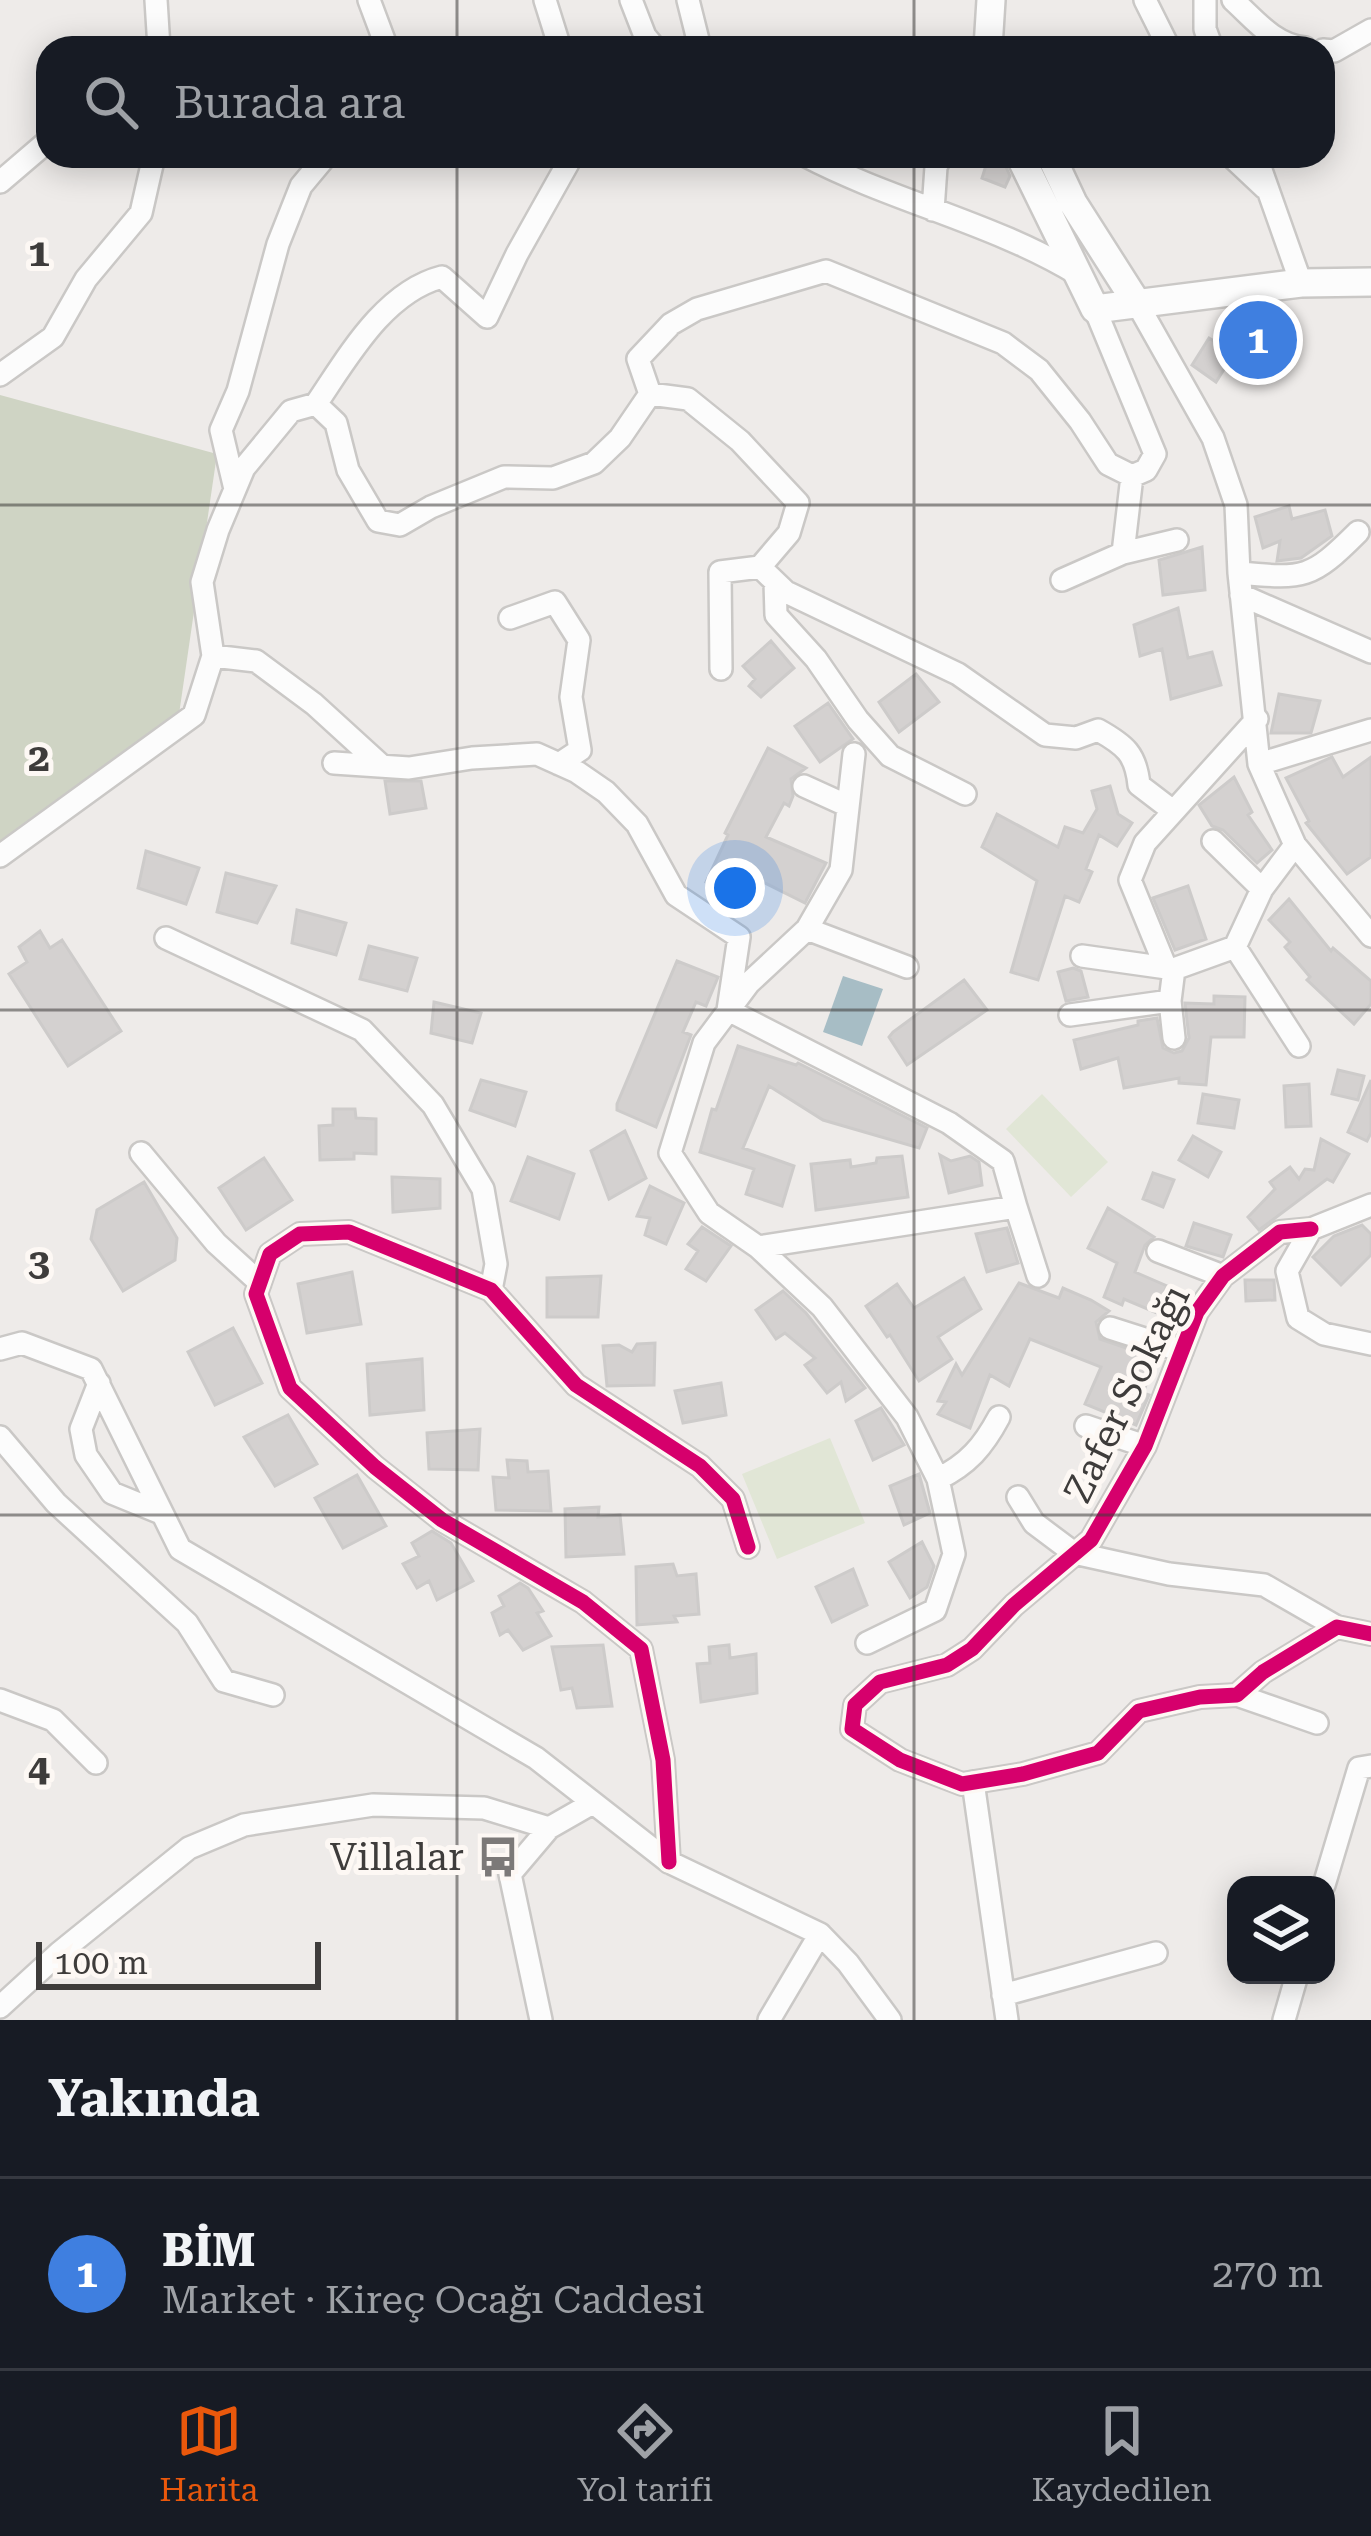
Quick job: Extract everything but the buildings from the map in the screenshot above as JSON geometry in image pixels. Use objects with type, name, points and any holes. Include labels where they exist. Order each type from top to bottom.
[{"type":"main road","points":[[1027,168],[1095,309],[1301,283],[1371,282]]},
{"type":"main road","points":[[1057,168],[1073,203],[1138,305]]},
{"type":"street","points":[[156,0],[158,36]]},
{"type":"street","points":[[369,0],[382,36]]},
{"type":"street","points":[[545,0],[556,36]]},
{"type":"street","points":[[632,0],[645,36]]},
{"type":"street","points":[[688,0],[697,36]]},
{"type":"street","points":[[1145,0],[1163,36]]},
{"type":"street","points":[[1205,0],[1208,36]]},
{"type":"street","points":[[1233,0],[1271,36]]},
{"type":"street","points":[[1335,50],[1371,30]]},
{"type":"street","points":[[0,182],[36,151]]},
{"type":"street","points":[[0,374],[53,337],[86,279],[141,213],[151,168]]},
{"type":"street","points":[[235,490],[221,430],[238,391],[278,244],[301,186],[316,168]]},
{"type":"street","points":[[0,856],[194,715],[212,656],[202,582],[244,468],[291,410],[316,404],[355,346],[417,284],[442,278],[488,317],[565,168]]},
{"type":"street","points":[[829,168],[1034,247],[1079,275]]},
{"type":"street","points":[[933,210],[936,168]]},
{"type":"street","points":[[1244,168],[1270,193]]},
{"type":"street","points":[[1261,168],[1301,283]]},
{"type":"street","points":[[650,394],[638,359],[671,324],[697,309],[826,271],[1003,343],[1039,370],[1108,464],[1132,476],[1146,470],[1155,454],[1095,309]]},
{"type":"street","points":[[1138,305],[1213,438],[1236,505],[1258,764],[1295,845],[1371,936]]},
{"type":"street","points":[[316,404],[336,423],[348,470],[378,521],[400,525],[504,477],[553,478],[594,464],[620,438],[650,394]]},
{"type":"street","points":[[650,394],[688,399],[740,441],[798,503],[768,574],[776,615],[890,755],[965,794]]},
{"type":"street","points":[[1123,553],[1132,476]]},
{"type":"street","points":[[1240,584],[1310,574],[1358,532]]},
{"type":"street","points":[[1062,580],[1123,553],[1177,540]]},
{"type":"street","points":[[721,669],[721,572],[768,574],[786,592],[958,674],[1045,735],[1076,738],[1098,730],[1116,740],[1137,762],[1139,785],[1173,811]]},
{"type":"street","points":[[1240,584],[1371,652]]},
{"type":"street","points":[[511,618],[555,602],[579,640],[571,697],[580,750],[560,764]]},
{"type":"street","points":[[212,656],[256,661],[314,704],[382,766]]},
{"type":"street","points":[[1174,1038],[1170,969],[1130,880],[1145,843],[1257,719]]},
{"type":"street","points":[[1258,764],[1371,730]]},
{"type":"street","points":[[334,763],[409,768],[537,754],[606,792],[638,824],[676,895],[739,938],[728,1010]]},
{"type":"street","points":[[854,754],[841,870],[807,929],[749,983],[704,1043],[670,1154],[709,1214],[758,1247],[822,1307],[907,1417],[938,1479],[954,1554],[935,1610],[868,1642]]},
{"type":"street","points":[[804,786],[848,806]]},
{"type":"street","points":[[1214,841],[1262,890]]},
{"type":"street","points":[[1082,956],[1170,969],[1235,947],[1262,890],[1295,845]]},
{"type":"street","points":[[807,929],[907,967]]},
{"type":"street","points":[[166,938],[362,1030],[433,1106],[483,1189],[496,1264],[491,1290]]},
{"type":"street","points":[[1235,947],[1299,1046]]},
{"type":"street","points":[[1070,1015],[1170,1000]]},
{"type":"street","points":[[728,1010],[949,1123],[1003,1161],[1038,1276]]},
{"type":"street","points":[[141,1154],[216,1243],[260,1283]]},
{"type":"street","name":"Zafer Sokağı","points":[[1237,1695],[1200,1696],[1138,1711],[1098,1753],[1023,1774],[962,1784],[900,1760],[853,1729],[856,1706],[880,1682],[947,1665],[972,1649],[1013,1605],[1091,1540],[1145,1446],[1197,1312],[1222,1276],[1280,1232],[1310,1229],[1371,1205]]},
{"type":"street","points":[[758,1247],[1016,1207]]},
{"type":"street","points":[[1310,1229],[1287,1271],[1298,1318],[1324,1334],[1371,1344]]},
{"type":"street","points":[[669,1862],[663,1760],[641,1649],[583,1602],[442,1520],[375,1467],[290,1388],[256,1294],[270,1254],[300,1234],[349,1232],[491,1290],[576,1385],[700,1466],[733,1498],[748,1546]]},
{"type":"street","name":"Zafer Sokağı","points":[[1158,1251],[1222,1276]]},
{"type":"street","name":"Zafer Sokağı","points":[[1110,1328],[1182,1352]]},
{"type":"street","points":[[0,1348],[22,1342],[91,1369],[180,1549],[536,1758],[669,1862],[820,1934],[890,2020]]},
{"type":"street","points":[[99,1383],[81,1430],[86,1455],[112,1493],[161,1513]]},
{"type":"street","points":[[938,1479],[961,1468],[981,1450],[999,1417]]},
{"type":"street","points":[[1086,1426],[1145,1446]]},
{"type":"street","points":[[0,1437],[69,1516],[187,1623],[224,1681],[273,1695]]},
{"type":"street","points":[[1018,1497],[1034,1523],[1074,1553],[1169,1574],[1264,1585],[1337,1627],[1371,1634]]},
{"type":"street","points":[[1317,1724],[1237,1695],[1263,1672],[1337,1627]]},
{"type":"street","points":[[0,1700],[53,1720],[96,1763]]},
{"type":"street","points":[[1327,1876],[1359,1768],[1371,1766]]},
{"type":"street","points":[[973,1782],[1007,2020]]},
{"type":"street","points":[[541,2020],[510,1874],[548,1828],[591,1804]]},
{"type":"street","points":[[0,2008],[59,1953],[189,1848],[244,1826],[373,1805],[484,1808],[548,1828]]},
{"type":"street","points":[[769,2020],[820,1934]]},
{"type":"street","points":[[1003,1995],[1156,1953]]},
{"type":"street","points":[[1284,2020],[1294,1984]]},
{"type":"green space","points":[[0,395],[217,454],[177,728],[0,865]]},
{"type":"green space","points":[[1042,1094],[1108,1162],[1071,1197],[1006,1129]]},
{"type":"green space","points":[[830,1438],[865,1523],[777,1559],[742,1474]]},
{"type":"water","points":[[843,976],[883,989],[862,1046],[823,1032]]},
{"type":"cycle path","points":[[1311,1229],[1280,1232],[1223,1276],[1197,1312],[1145,1446],[1091,1540],[1014,1605],[972,1649],[947,1665],[880,1682],[855,1705],[852,1729],[900,1760],[962,1784],[1023,1774],[1098,1753],[1139,1711],[1200,1697],[1237,1695],[1263,1672],[1337,1627],[1371,1634]]},
{"type":"cycle path","points":[[669,1862],[663,1760],[641,1649],[583,1602],[442,1520],[375,1467],[290,1388],[256,1294],[270,1254],[300,1234],[349,1232],[491,1290],[576,1385],[700,1466],[733,1499],[748,1547]]},
{"type":"place","name":"BİM","points":[[1258,340]]},
{"type":"place","name":"Villalar","points":[[498,1857]]}]
